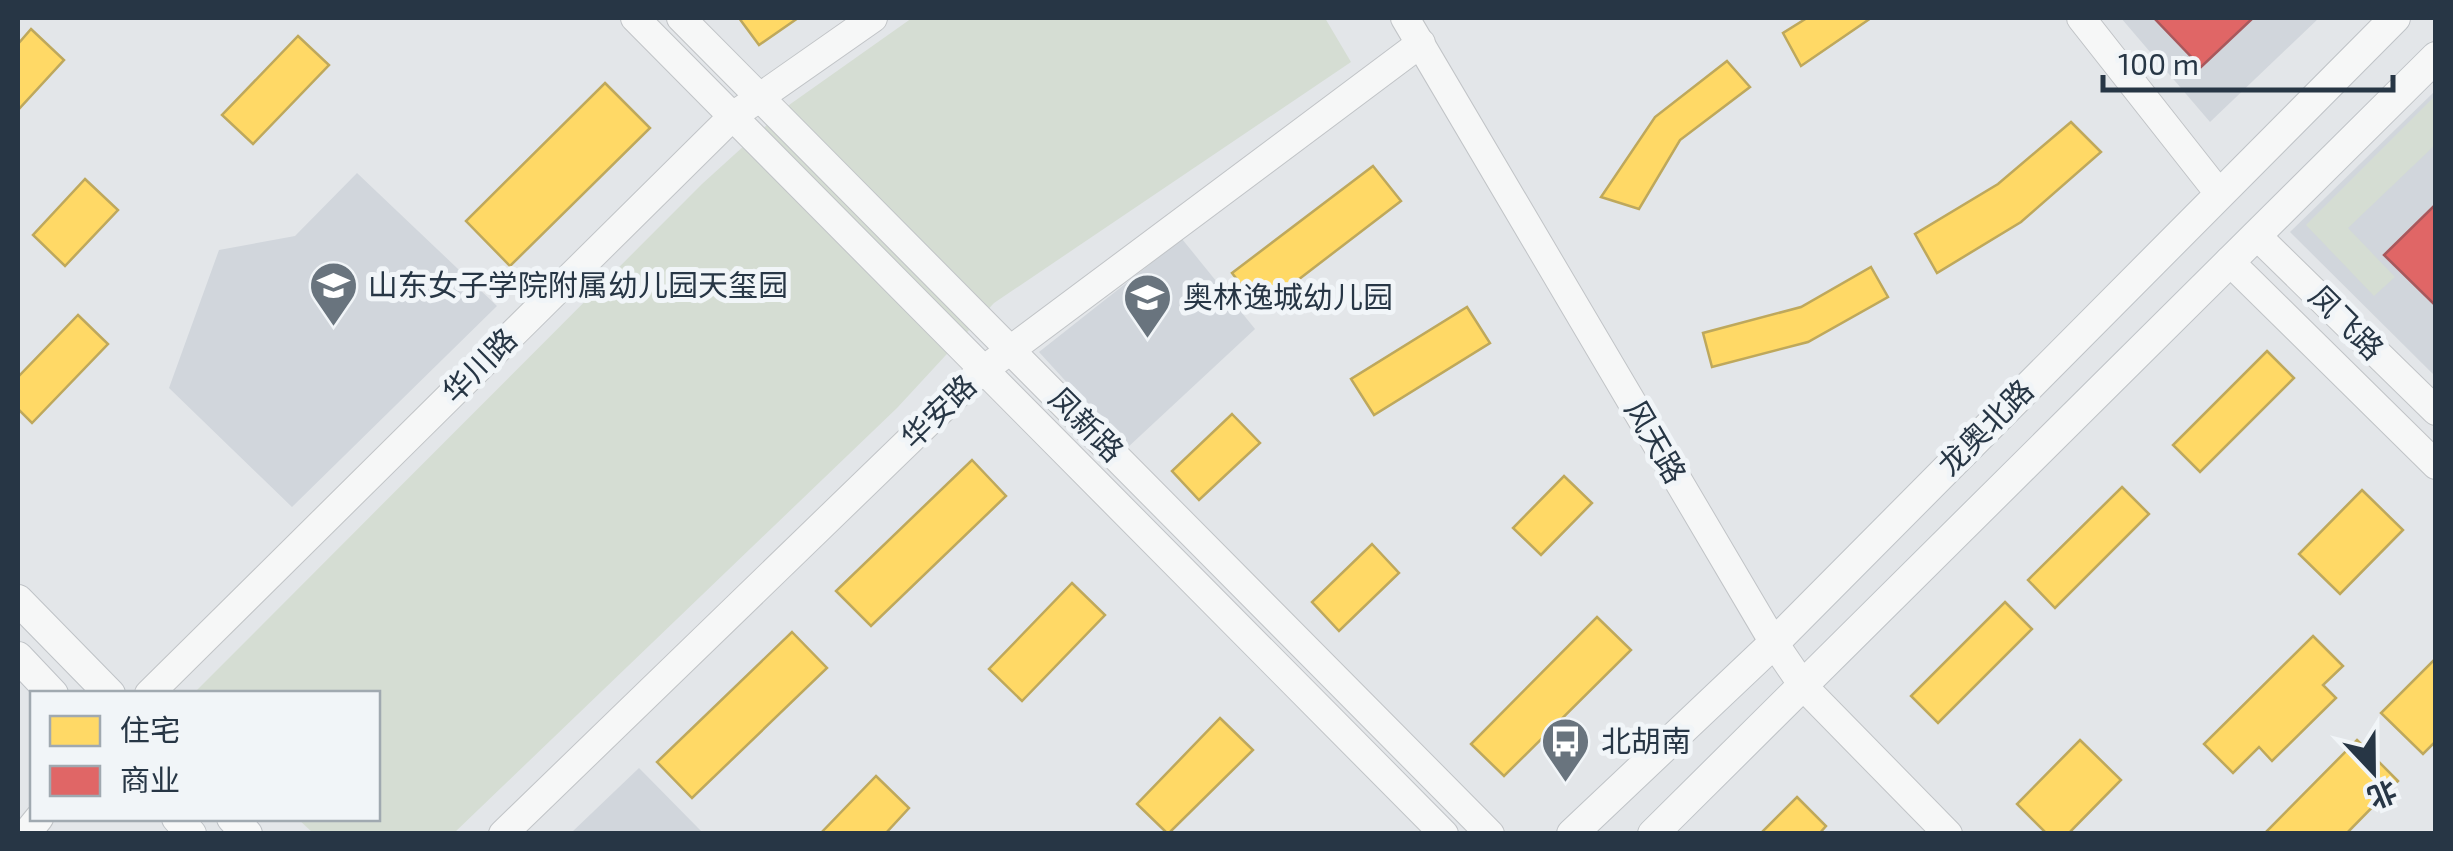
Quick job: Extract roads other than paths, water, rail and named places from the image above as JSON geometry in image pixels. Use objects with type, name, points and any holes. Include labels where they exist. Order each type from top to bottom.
[{"type":"main road","name":"龙奥北路","points":[[1572,834],[1774,643],[2395,18]]},
{"type":"main road","name":"龙奥北路","points":[[1653,834],[1804,687],[1984,500],[2436,56]]},
{"type":"main road","points":[[18,600],[107,691]]},
{"type":"main road","points":[[18,657],[51,691]]},
{"type":"street","points":[[635,18],[1444,834]]},
{"type":"street","name":"凤新路","points":[[681,18],[1490,834]]},
{"type":"street","name":"华川路","points":[[151,691],[733,116],[873,18]]},
{"type":"street","name":"风天路","points":[[1406,18],[1774,643],[1804,687],[1948,834]]},
{"type":"street","points":[[2081,18],[2218,192]]},
{"type":"street","name":"华安路","points":[[503,834],[984,370],[1421,43]]},
{"type":"street","name":"凤飞路","points":[[2256,234],[2436,412]]},
{"type":"street","points":[[2229,261],[2436,466]]},
{"type":"place","name":"山东女子学院附属幼儿园天玺园","points":[[333,328]]},
{"type":"place","name":"奥林逸城幼儿园","points":[[1148,340]]},
{"type":"place","name":"北胡南","points":[[1566,784]]}]
